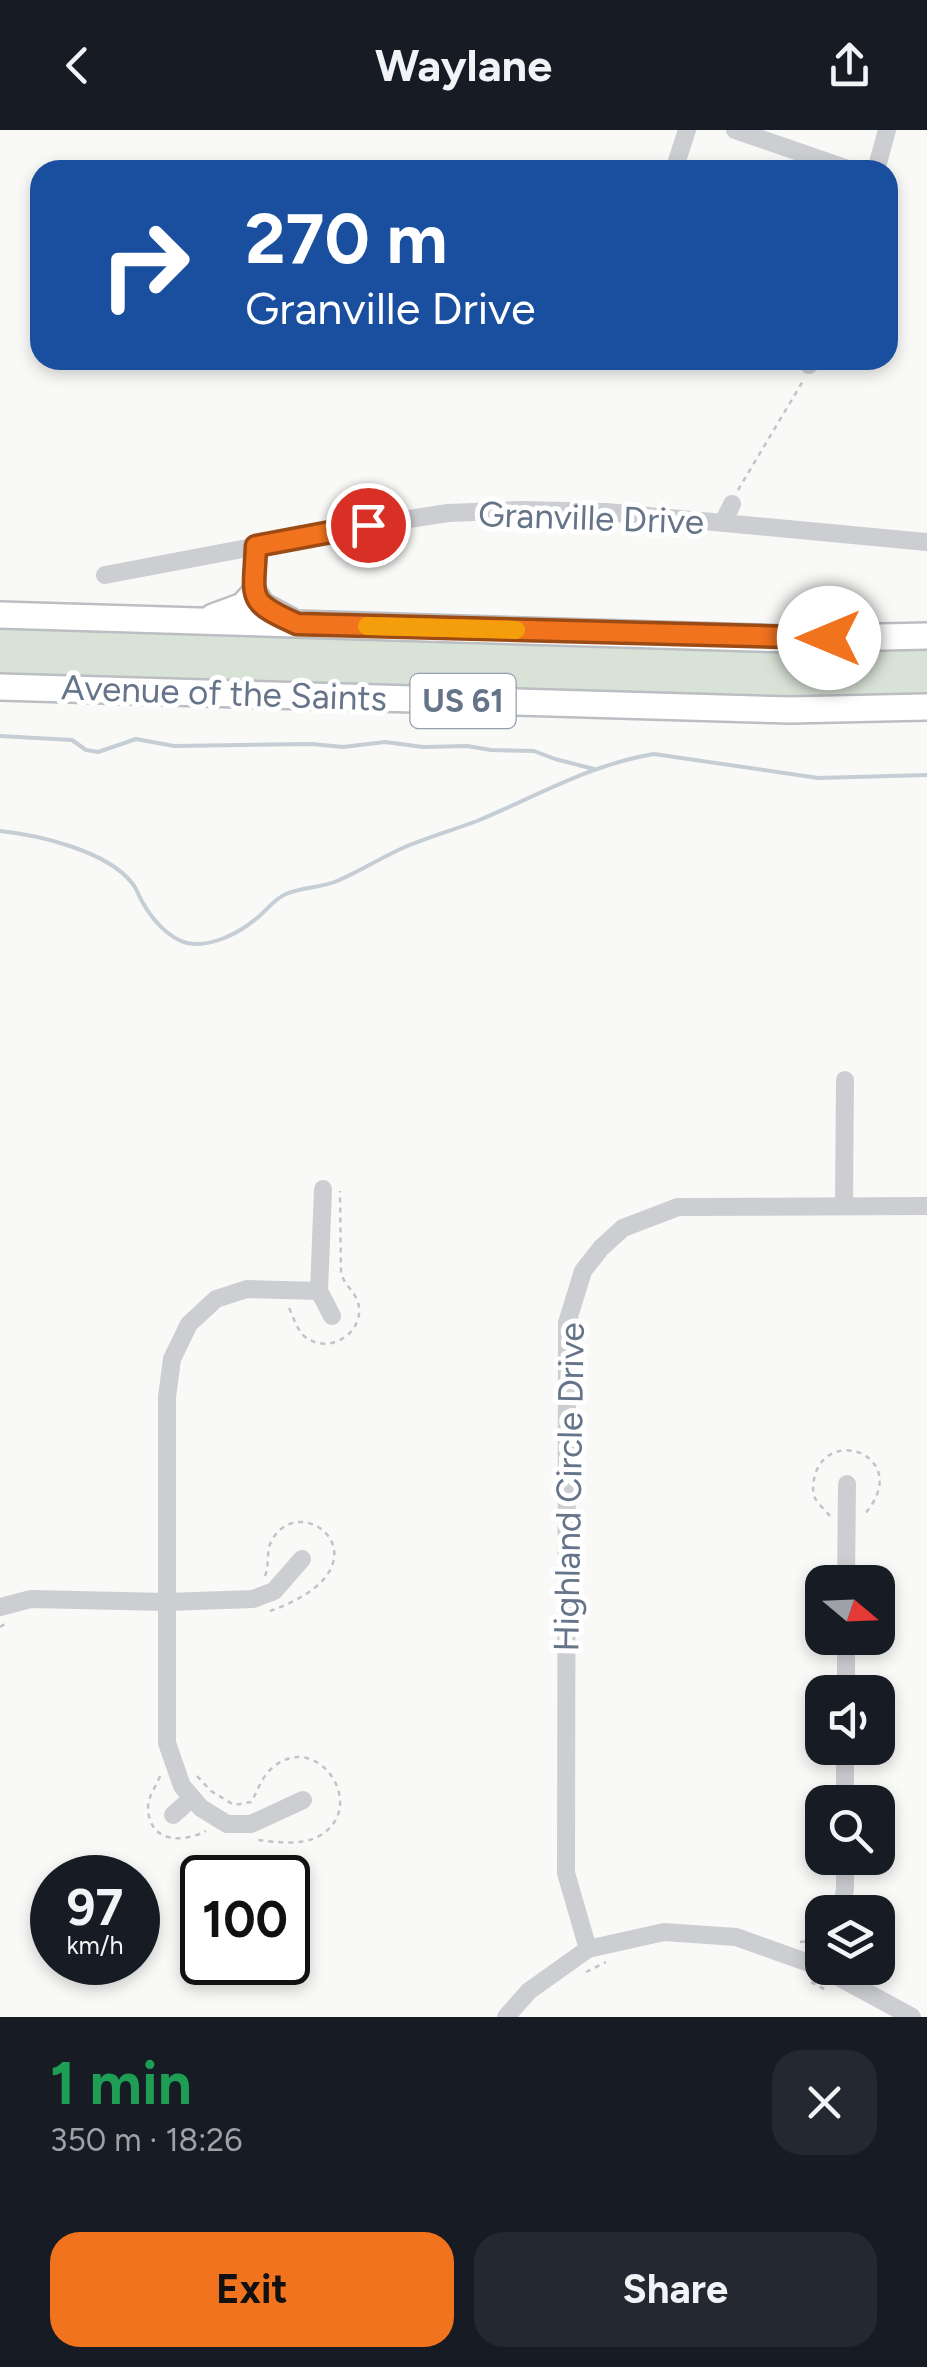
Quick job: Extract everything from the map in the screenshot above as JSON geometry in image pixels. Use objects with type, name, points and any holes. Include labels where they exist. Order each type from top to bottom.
[{"type":"highway","points":[[203,621],[242,606],[254,594],[262,606],[297,624]]},
{"type":"highway","name":"Avenue of the Saints","points":[[0,615],[790,638],[927,636]]},
{"type":"highway","name":"Avenue of the Saints","points":[[0,687],[790,710],[927,707]]},
{"type":"street","points":[[678,160],[688,130]]},
{"type":"street","points":[[735,130],[822,160]]},
{"type":"street","points":[[879,160],[887,130]]},
{"type":"street","points":[[723,523],[733,500]]},
{"type":"street","name":"Granville Drive","points":[[105,576],[368,525],[466,512],[606,512],[927,542]]},
{"type":"street","points":[[254,594],[256,546]]},
{"type":"street","points":[[844,1206],[845,1080]]},
{"type":"street","points":[[323,1189],[319,1292],[332,1316]]},
{"type":"street","name":"Highland Circle Drive","points":[[588,1949],[566,1872],[567,1323],[583,1271],[624,1228],[678,1207],[927,1206]]},
{"type":"street","points":[[303,1800],[251,1824],[227,1824],[200,1808],[182,1786],[167,1743],[167,1396],[172,1359],[189,1324],[216,1299],[247,1289],[319,1292]]},
{"type":"street","points":[[846,1565],[847,1484]]},
{"type":"street","points":[[0,1607],[31,1599],[253,1599],[274,1591],[302,1559]]},
{"type":"street","points":[[174,1815],[192,1798]]},
{"type":"street","points":[[506,2017],[529,1991],[588,1949],[664,1932],[736,1937],[805,1965]]},
{"type":"street","points":[[847,1985],[912,2017]]},
{"type":"path","points":[[733,500],[802,384],[806,370]]},
{"type":"path","points":[[795,1941],[805,1943]]},
{"type":"path","points":[[579,1976],[616,1959]]},
{"type":"path","points":[[824,1985],[826,1990]]},
{"type":"shaded area","points":[[0,626],[927,645],[927,699],[840,701],[0,677]]},
{"type":"waterway","points":[[0,736],[72,740],[86,750],[98,752],[136,739],[174,746],[343,747],[385,742],[423,747],[467,746],[534,751],[594,769]]},
{"type":"waterway","points":[[0,831],[52,841],[106,862],[132,883],[161,927],[180,941],[196,944],[233,934],[286,894],[337,881],[405,847],[477,821],[586,773],[631,759],[654,754],[818,778],[927,775]]},
{"type":"slow traffic","points":[[367,626],[516,630]]},
{"type":"route","points":[[368,525],[256,546],[254,594],[258,602],[297,624],[829,638]]}]
